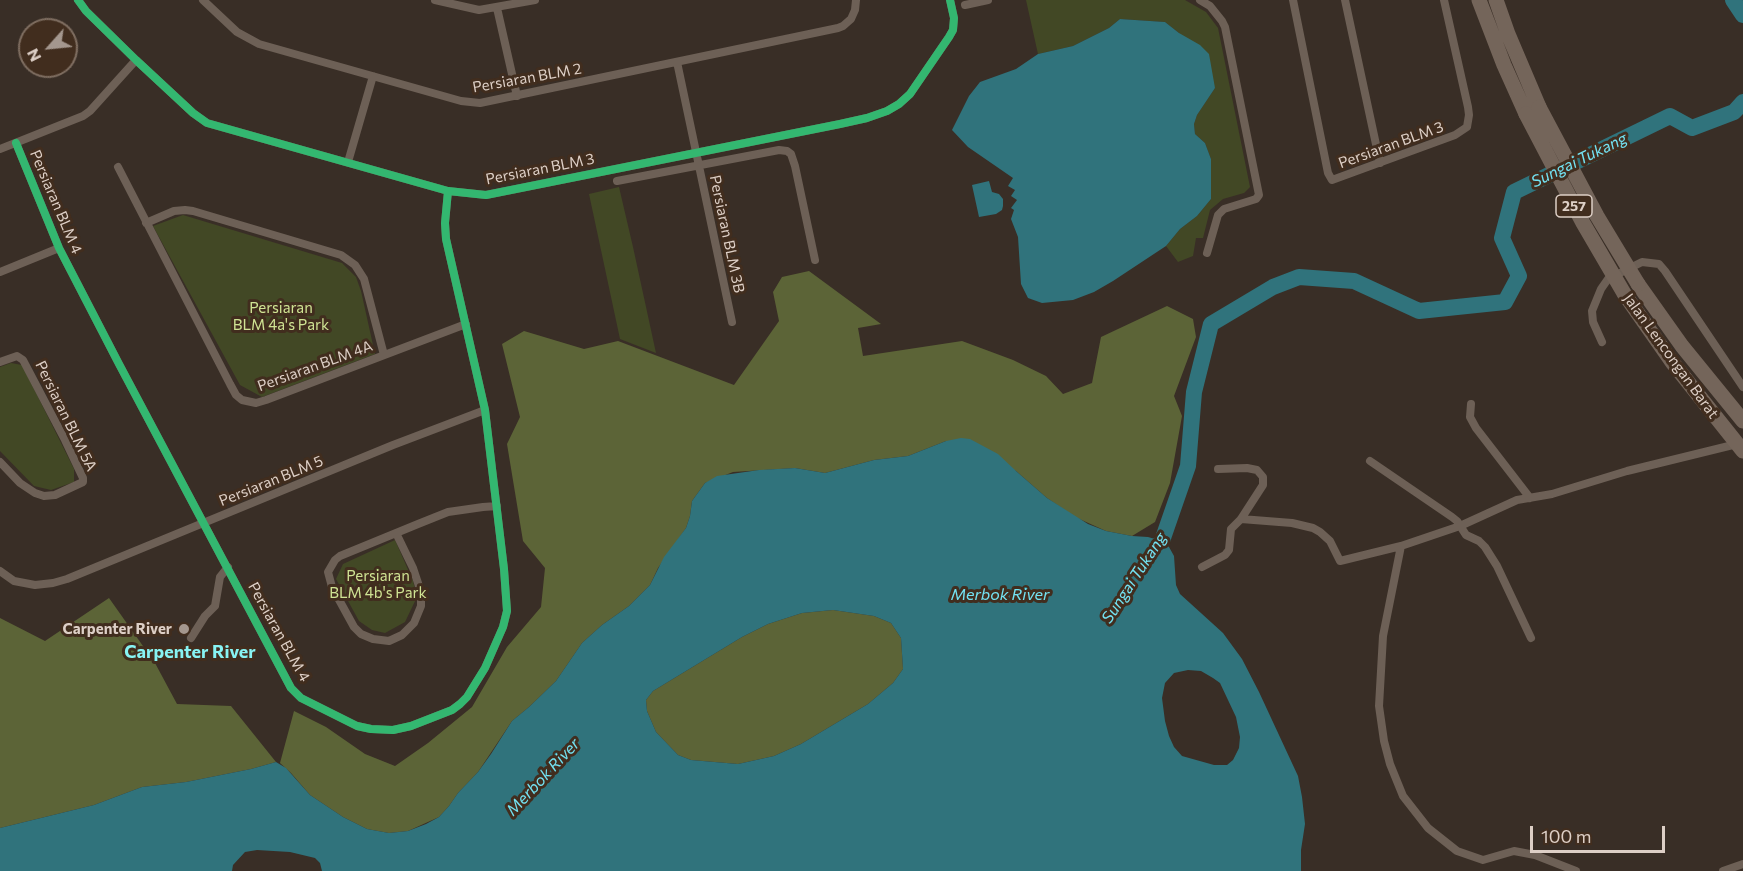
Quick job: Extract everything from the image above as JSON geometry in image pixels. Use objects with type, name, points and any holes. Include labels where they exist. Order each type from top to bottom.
[{"type":"highway","name":"Jalan Lencongan Barat","points":[[1479,0],[1507,73],[1533,111],[1638,284],[1682,346],[1743,421]]},
{"type":"highway","name":"Jalan Lencongan Barat","points":[[1496,0],[1533,111],[1583,223],[1625,295],[1661,346],[1740,447]]},
{"type":"street","name":"Persiaran BLM 3","points":[[78,0],[86,11],[136,60],[193,113],[207,123],[448,191],[486,195],[878,115],[894,108],[910,94],[949,37],[953,30],[954,18],[950,0]]},
{"type":"street","name":"Persiaran BLM 2","points":[[203,0],[237,32],[259,44],[471,103],[517,96],[843,27],[851,19],[856,0]]},
{"type":"street","points":[[435,0],[472,10],[497,8],[535,0]]},
{"type":"street","points":[[965,5],[988,0]]},
{"type":"street","points":[[1200,0],[1215,11],[1224,27],[1258,195],[1256,200],[1224,210],[1218,215],[1207,253]]},
{"type":"street","name":"Persiaran BLM 3","points":[[1293,0],[1328,173],[1332,180],[1455,135],[1467,127],[1468,107],[1444,0]]},
{"type":"street","points":[[1345,0],[1380,163]]},
{"type":"street","points":[[497,8],[517,96]]},
{"type":"street","points":[[0,149],[83,116],[136,60]]},
{"type":"street","name":"Persiaran BLM 3B","points":[[677,62],[732,322]]},
{"type":"street","points":[[348,162],[374,76]]},
{"type":"street","name":"Persiaran BLM 4","points":[[16,143],[59,248],[291,688],[296,694],[357,726],[371,729],[393,730],[411,726],[438,717],[460,704],[485,668],[503,627],[507,611],[485,410],[445,231],[448,191]]},
{"type":"street","points":[[617,181],[779,150],[788,151],[795,166],[815,260]]},
{"type":"street","name":"Persiaran BLM 4A","points":[[118,167],[233,390],[242,400],[256,403],[266,400],[466,324]]},
{"type":"street","name":"Persiaran BLM 4A","points":[[146,223],[174,211],[193,211],[341,255],[356,265],[363,279],[384,355]]},
{"type":"street","points":[[0,272],[59,248]]},
{"type":"street","points":[[1602,342],[1593,322],[1592,311],[1608,279],[1642,262],[1659,264],[1743,387]]},
{"type":"street","name":"Persiaran BLM 5A","points":[[0,362],[17,356],[23,360],[65,440],[83,482],[55,495],[44,496],[20,483],[0,462]]},
{"type":"street","points":[[1471,404],[1470,417],[1476,428],[1530,498]]},
{"type":"street","name":"Persiaran BLM 5","points":[[0,571],[14,581],[35,585],[67,579],[485,410]]},
{"type":"street","points":[[1241,519],[1292,523],[1313,528],[1330,541],[1340,561],[1401,546],[1460,526],[1517,500],[1551,494],[1627,471],[1740,447]]},
{"type":"street","points":[[1370,461],[1452,517],[1466,535],[1479,541],[1491,555],[1531,638]]},
{"type":"street","points":[[1202,567],[1225,555],[1229,550],[1231,529],[1241,519],[1263,485],[1263,477],[1257,470],[1218,469]]},
{"type":"street","points":[[396,533],[416,576],[421,594],[421,606],[414,623],[402,635],[389,641],[373,639],[362,634],[349,618],[332,587],[328,572],[340,556],[396,533],[448,512],[497,506]]},
{"type":"street","points":[[1401,546],[1383,636],[1379,706],[1390,764],[1403,796],[1428,828],[1457,851],[1482,860],[1514,851],[1534,855],[1576,871]]},
{"type":"street","points":[[191,638],[205,616],[215,606],[220,577],[228,567]]},
{"type":"street","points":[[1723,871],[1743,864]]},
{"type":"green space","points":[[1026,0],[1185,0],[1206,12],[1218,28],[1250,187],[1244,193],[1223,199],[1210,210],[1203,238],[1196,238],[1193,256],[1178,262],[1166,246],[1211,199],[1211,159],[1205,143],[1195,134],[1194,124],[1197,115],[1215,88],[1179,33],[1165,22],[1120,19],[1109,28],[1073,46],[1038,54]]},
{"type":"green space","points":[[619,187],[656,353],[620,339],[589,194]]},
{"type":"green space","name":"Persiaran BLM 4a's Park","points":[[183,215],[342,263],[356,277],[375,354],[262,397],[240,385],[153,226]]},
{"type":"green space","points":[[809,271],[881,324],[858,328],[863,356],[962,341],[1013,360],[1046,376],[1063,394],[1092,383],[1101,337],[1167,306],[1193,319],[1196,337],[1174,396],[1182,416],[1170,483],[1155,522],[1132,536],[1106,531],[1075,517],[1047,498],[1016,471],[946,441],[908,456],[874,460],[825,473],[795,468],[733,472],[705,483],[692,501],[686,528],[658,568],[650,585],[629,606],[582,643],[556,681],[512,721],[478,772],[439,817],[408,831],[389,833],[367,829],[343,817],[310,795],[280,763],[294,711],[326,727],[365,754],[395,766],[428,743],[472,707],[507,647],[541,607],[545,568],[523,541],[507,444],[520,417],[502,344],[524,331],[584,349],[618,341],[734,385],[779,321],[773,292],[782,277]]},
{"type":"green space","points":[[11,363],[22,365],[74,469],[74,482],[51,490],[34,486],[0,451],[0,367]]},
{"type":"green space","name":"Persiaran BLM 4b's Park","points":[[395,540],[413,581],[417,597],[405,622],[385,633],[372,630],[359,621],[336,579],[343,564]]},
{"type":"green space","points":[[109,598],[155,663],[177,704],[231,706],[276,762],[186,782],[142,787],[94,805],[0,828],[0,618],[45,641]]},
{"type":"green space","points":[[833,610],[874,616],[891,623],[901,638],[903,669],[893,683],[868,704],[801,744],[774,756],[738,764],[691,760],[678,755],[656,732],[647,711],[646,700],[653,691],[742,637],[768,624],[802,613]]},
{"type":"water","points":[[1120,19],[1165,22],[1200,45],[1209,54],[1215,88],[1197,115],[1194,124],[1195,134],[1205,143],[1211,159],[1211,199],[1166,246],[1113,281],[1073,300],[1042,303],[1028,298],[1021,284],[1018,237],[1011,219],[1014,210],[1011,208],[1017,200],[1011,196],[1015,190],[1008,186],[1013,178],[968,147],[952,130],[969,96],[980,82],[1016,69],[1038,54],[1073,46],[1109,28]]},
{"type":"water","points":[[989,181],[992,192],[999,194],[1003,199],[1002,210],[996,214],[979,217],[972,185]]},
{"type":"water","name":"Merbok River","points":[[970,439],[998,454],[1047,498],[1088,524],[1106,531],[1148,537],[1162,541],[1169,547],[1174,556],[1176,585],[1180,594],[1223,633],[1242,659],[1298,776],[1305,824],[1301,871],[322,871],[320,863],[315,858],[290,852],[257,850],[245,852],[233,865],[232,871],[0,871],[0,828],[94,805],[142,787],[186,782],[276,762],[286,768],[310,795],[343,817],[367,829],[389,833],[408,831],[426,824],[439,817],[449,806],[478,772],[512,721],[556,681],[582,643],[629,606],[650,585],[664,557],[686,528],[692,501],[705,483],[717,476],[759,470],[795,468],[825,473],[874,460],[908,456],[946,441]],"holes":[[[833,610],[874,616],[891,623],[901,638],[903,669],[893,683],[868,704],[801,744],[774,756],[738,764],[691,760],[678,755],[656,732],[647,711],[646,700],[653,691],[742,637],[768,624],[802,613]],[[1188,670],[1201,671],[1220,683],[1236,717],[1240,737],[1239,748],[1233,760],[1227,765],[1214,765],[1182,756],[1174,747],[1169,736],[1162,698],[1165,683],[1174,673]]]},
{"type":"waterway","name":"Sungai Tukang","points":[[1733,0],[1743,15]]},
{"type":"waterway","name":"Sungai Tukang","points":[[1149,559],[1162,541],[1188,466],[1194,392],[1211,324],[1273,287],[1299,277],[1354,281],[1419,311],[1505,302],[1519,276],[1502,238],[1514,192],[1670,116],[1692,128],[1734,112],[1743,102]]},
{"type":"cycle path","points":[[78,0],[86,11],[136,60],[193,113],[207,123],[448,191],[486,195],[840,124],[887,111],[910,94],[953,30],[954,18],[950,0]]},
{"type":"cycle path","points":[[16,143],[59,248],[291,688],[301,698],[357,726],[371,729],[393,730],[411,726],[452,710],[460,704],[485,668],[503,627],[507,611],[485,410],[446,239],[448,191]]},
{"type":"place","name":"Carpenter River","points":[[184,629]]},
{"type":"district","name":"Carpenter River","points":[[190,652]]}]
